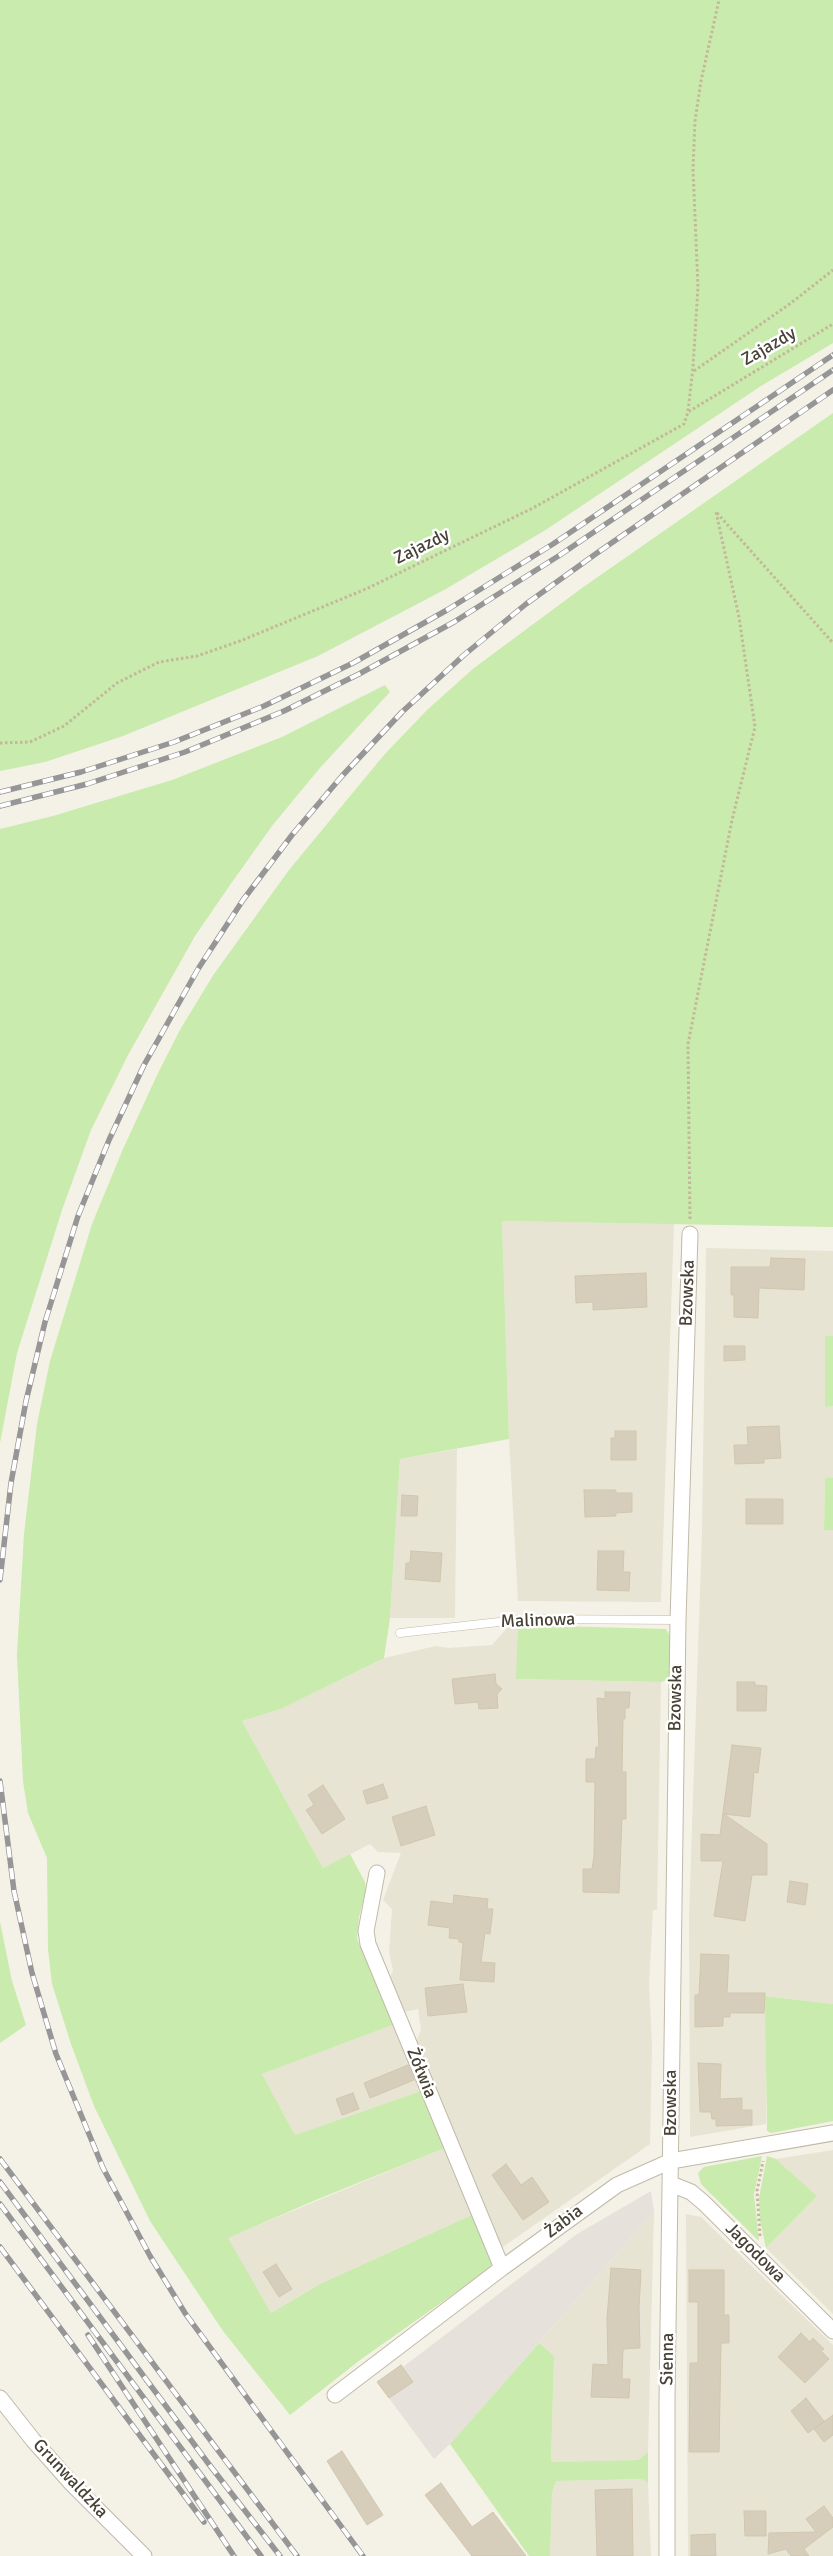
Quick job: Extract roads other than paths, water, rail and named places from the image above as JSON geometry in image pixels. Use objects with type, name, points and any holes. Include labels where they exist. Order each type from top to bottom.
[{"type":"street","name":"Bzowska","points":[[671,2161],[678,1620],[690,1234]]},
{"type":"street","name":"Żółwia","points":[[377,1874],[366,1930],[368,1944],[502,2268]]},
{"type":"street","name":"Żabia","points":[[335,2395],[502,2268],[617,2185],[671,2161],[833,2133]]},
{"type":"street","name":"Sienna","points":[[667,2556],[671,2161]]},
{"type":"street","name":"Jagodowa","points":[[671,2184],[691,2192],[704,2203],[833,2331]]},
{"type":"street","name":"Grunwaldzka","points":[[0,2398],[72,2484],[144,2556]]},
{"type":"lane","name":"Malinowa","points":[[400,1633],[526,1619],[678,1620]]},
{"type":"railway","points":[[0,792],[81,772],[174,742],[264,706],[353,663],[447,610],[553,544],[833,355]]},
{"type":"railway","points":[[0,806],[87,784],[185,752],[284,711],[359,674],[454,622],[560,555],[833,370]]},
{"type":"railway","points":[[0,1580],[11,1483],[26,1401],[45,1322],[78,1216],[109,1140],[144,1065],[198,969],[243,900],[292,835],[342,776],[402,712],[464,655],[526,604],[597,553],[833,390]]},
{"type":"railway","points":[[0,1781],[14,1891],[32,1973],[56,2054],[103,2168],[150,2256],[185,2313],[363,2556]]},
{"type":"railway","points":[[0,2159],[297,2556]]},
{"type":"railway","points":[[0,2182],[208,2463],[280,2556]]},
{"type":"railway","points":[[0,2204],[261,2556]]},
{"type":"railway","points":[[0,2247],[204,2522]]},
{"type":"railway","points":[[88,2335],[234,2556]]}]
